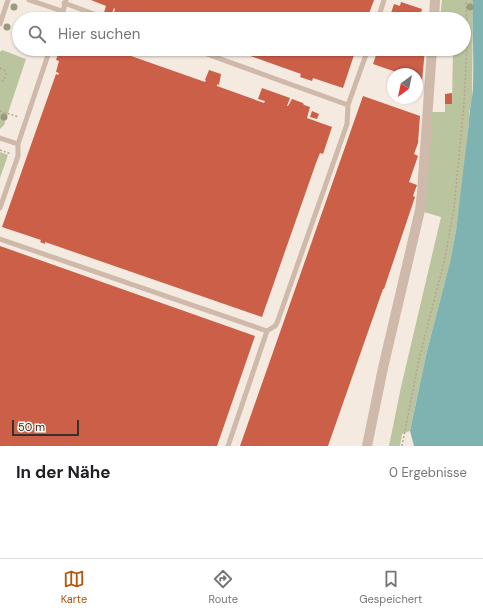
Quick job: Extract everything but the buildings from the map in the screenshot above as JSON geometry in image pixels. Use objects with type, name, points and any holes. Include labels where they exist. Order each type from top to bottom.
[{"type":"street","points":[[434,12],[435,0]]},
{"type":"street","points":[[366,446],[382,368],[420,210],[431,56]]},
{"type":"lane","points":[[0,24],[8,0]]},
{"type":"lane","points":[[29,0],[62,11],[65,2],[90,12]]},
{"type":"lane","points":[[380,12],[384,0]]},
{"type":"lane","points":[[0,208],[18,156],[18,144],[48,56]]},
{"type":"lane","points":[[212,56],[348,105]]},
{"type":"lane","points":[[228,446],[267,331],[278,323],[347,124],[348,105],[366,56]]},
{"type":"lane","points":[[0,138],[18,144]]},
{"type":"lane","points":[[0,239],[267,331]]},
{"type":"path","points":[[466,0],[466,12]]},
{"type":"path","points":[[402,446],[419,359],[445,258],[454,208],[464,104],[466,56]]},
{"type":"path","points":[[0,68],[6,74],[4,80],[0,82]]},
{"type":"path","points":[[0,111],[26,119]]},
{"type":"path","points":[[0,150],[18,156]]},
{"type":"green space","points":[[442,0],[473,0],[472,100],[469,112],[463,181],[450,262],[427,351],[410,431],[402,434],[400,446],[389,446],[401,387],[441,217],[424,212],[432,112],[445,112],[445,104],[452,104],[453,56],[471,56],[471,12],[441,12]]},
{"type":"green space","points":[[2,50],[12,54],[12,56],[18,56],[26,59],[4,125],[0,129],[0,52]]},
{"type":"green space","points":[[0,152],[8,155],[0,178]]},
{"type":"water","points":[[473,0],[483,0],[483,446],[414,446],[410,431],[427,351],[450,262],[456,231],[473,90]]}]
